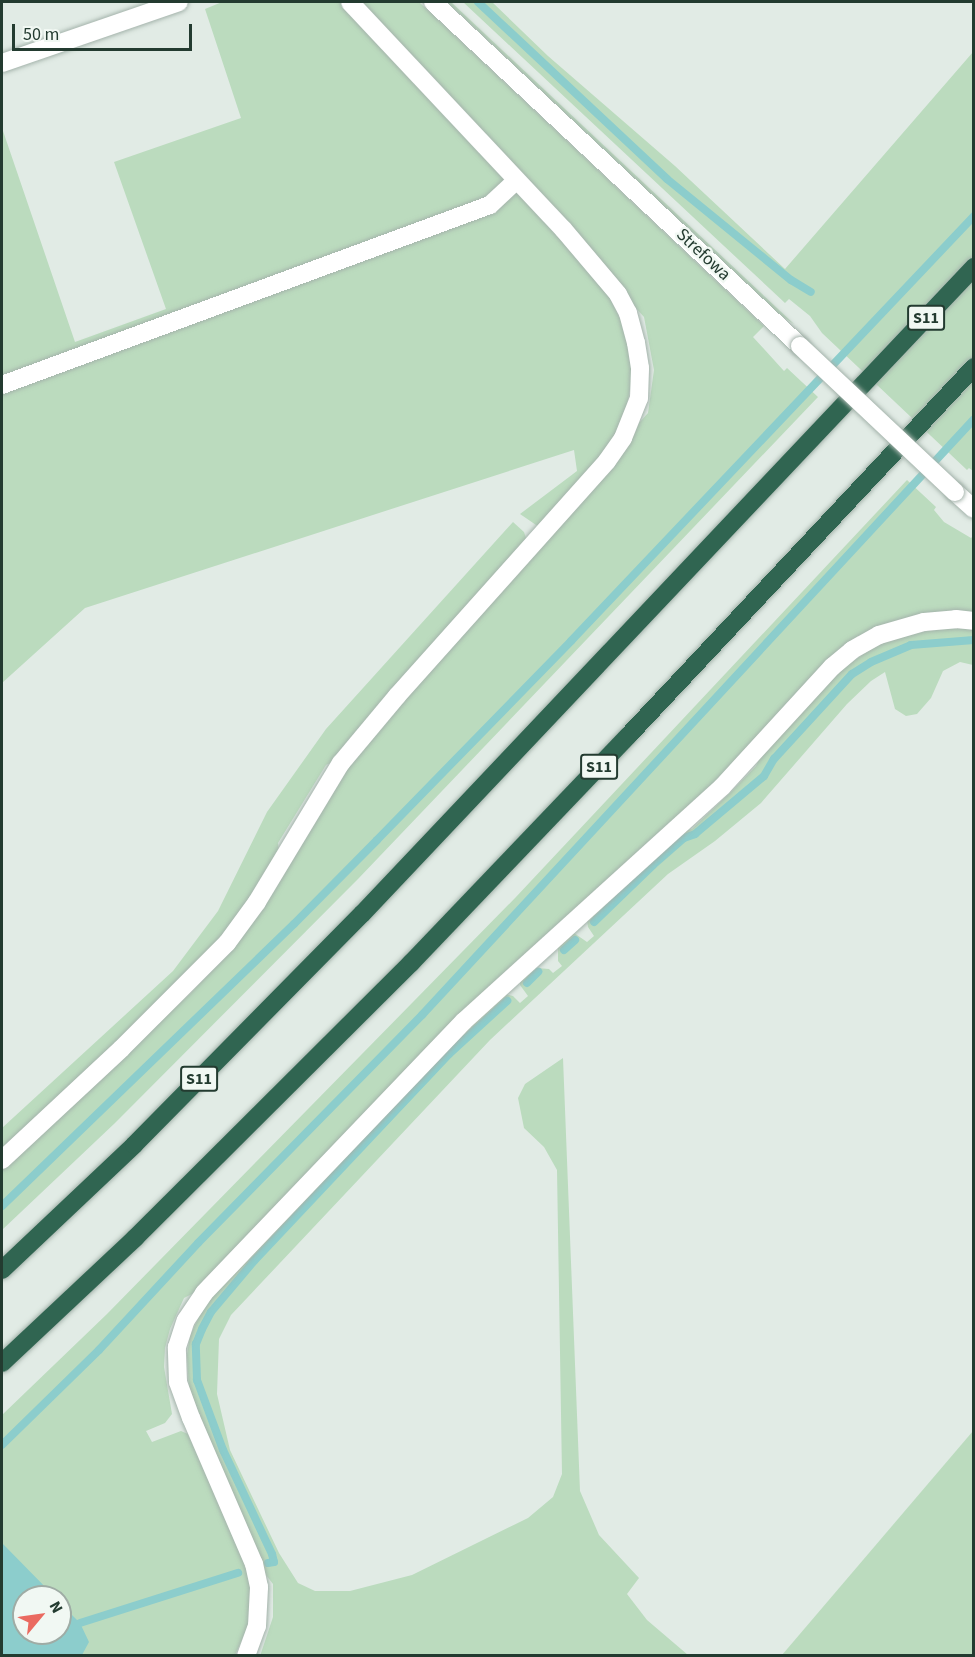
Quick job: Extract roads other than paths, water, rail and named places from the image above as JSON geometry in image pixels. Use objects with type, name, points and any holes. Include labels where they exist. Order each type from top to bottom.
[{"type":"highway","name":"S11","points":[[2,1270],[134,1145],[450,824],[974,267]]},
{"type":"highway","name":"S11","points":[[2,1363],[135,1238],[411,963],[628,736],[974,367]]},
{"type":"street","points":[[2,63],[179,2]]},
{"type":"street","points":[[2,1160],[121,1049],[227,944],[257,902],[341,763],[397,696],[607,461],[623,438],[639,398],[640,368],[627,313],[604,276],[350,2]]},
{"type":"street","name":"Strefowa","points":[[433,2],[974,509]]},
{"type":"street","points":[[2,385],[490,205],[516,181]]},
{"type":"street","points":[[246,1656],[257,1626],[260,1587],[254,1564],[190,1418],[178,1382],[177,1347],[186,1320],[204,1293],[464,1022],[722,787],[838,662],[852,650],[879,635],[924,622],[956,619],[974,621]]},
{"type":"water","points":[[2,1543],[43,1585],[12,1585],[12,1645],[72,1645],[72,1615],[80,1623],[89,1642],[82,1655],[2,1655]]},
{"type":"waterway","points":[[478,2],[667,179],[791,280],[811,292]]},
{"type":"waterway","points":[[2,1206],[294,924],[377,840],[571,641],[974,216]]},
{"type":"waterway","points":[[2,1445],[99,1350],[198,1243],[422,1015],[974,419]]},
{"type":"waterway","points":[[594,922],[684,838],[695,834],[764,776],[774,759],[852,674],[871,662],[911,645],[974,640]]},
{"type":"waterway","points":[[564,950],[575,940]]},
{"type":"waterway","points":[[527,983],[538,972]]},
{"type":"waterway","points":[[268,1563],[274,1562],[272,1554],[223,1450],[197,1380],[196,1344],[202,1329],[211,1312],[254,1261],[449,1054],[507,1001]]},
{"type":"waterway","points":[[80,1623],[238,1573]]}]
